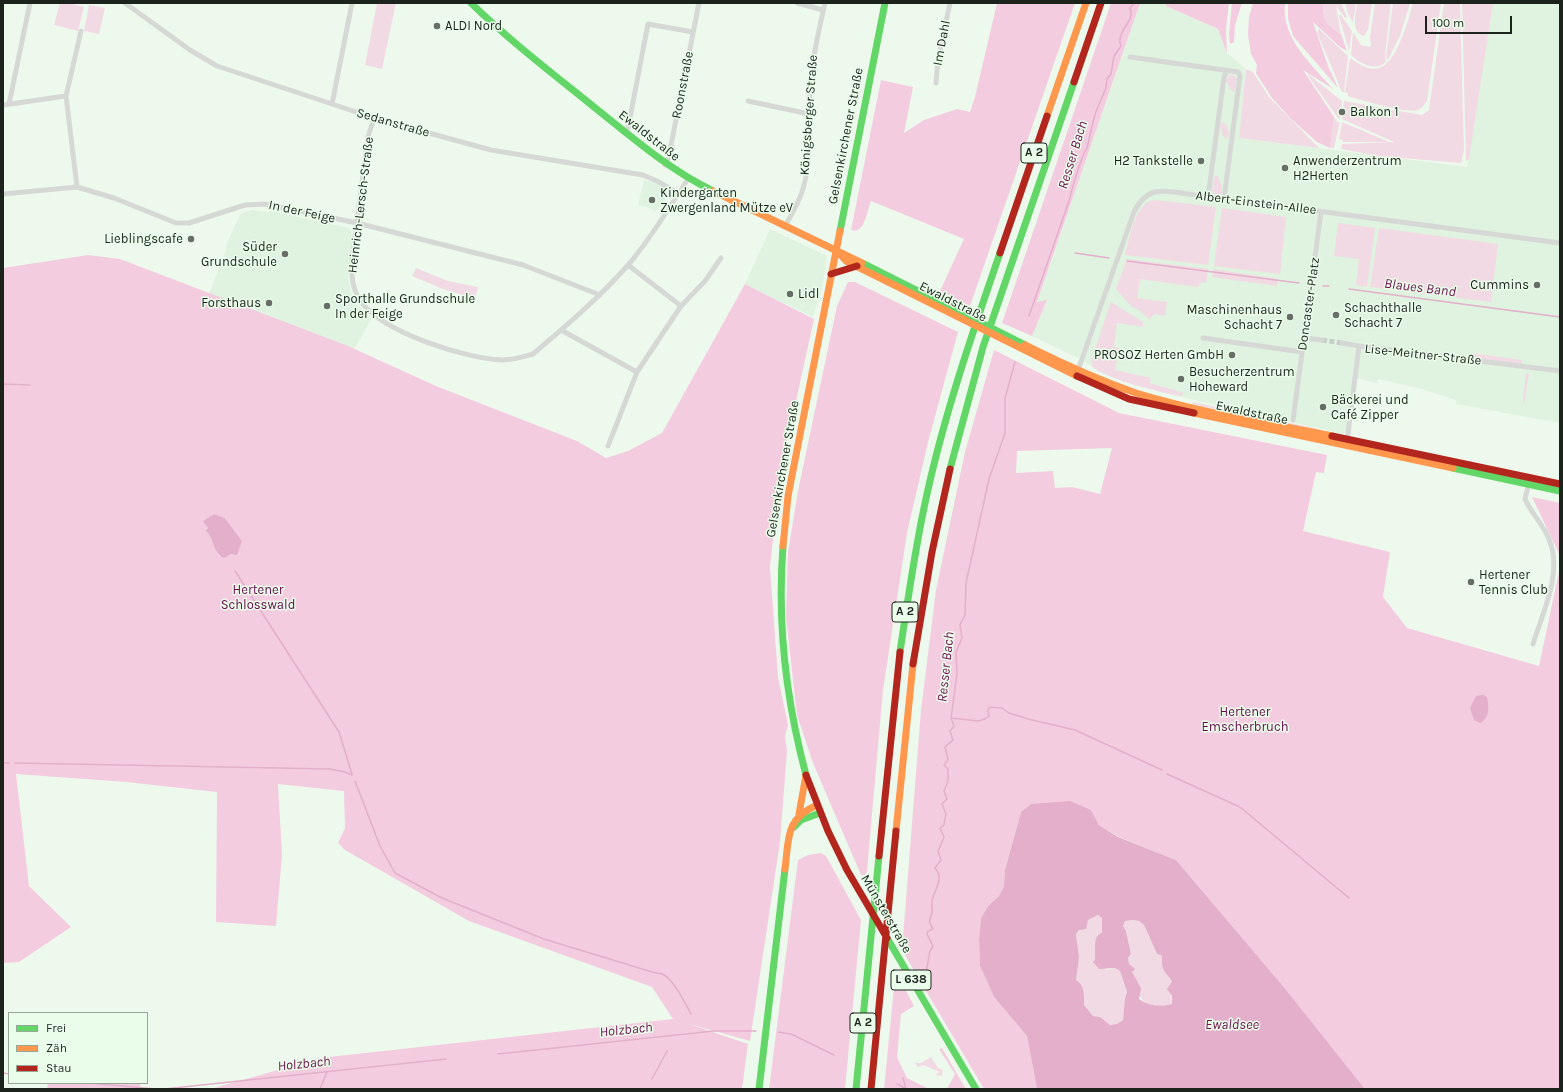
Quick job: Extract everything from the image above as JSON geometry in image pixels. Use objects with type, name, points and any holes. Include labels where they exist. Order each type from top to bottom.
[{"type":"main road","name":"Ewaldstraße","points":[[471,3],[514,43],[665,166],[688,179],[836,249],[1077,373]]},
{"type":"main road","name":"Gelsenkirchener Straße","points":[[838,853],[820,813],[806,774],[793,725],[783,666],[780,588],[782,535],[788,496],[885,3]]},
{"type":"main road","name":"A 2","points":[[856,1089],[877,890],[897,675],[913,563],[937,452],[970,341],[1086,3]]},
{"type":"main road","name":"A 2","points":[[871,1089],[911,677],[928,566],[952,456],[983,347],[1101,3]]},
{"type":"main road","name":"Ewaldstraße","points":[[836,249],[846,261],[962,320],[1077,373],[1134,393],[1347,442],[1529,481],[1560,491]]},
{"type":"main road","points":[[831,274],[856,266]]},
{"type":"main road","name":"Ewaldstraße","points":[[1529,481],[1560,484]]},
{"type":"main road","points":[[759,1089],[790,836],[793,823],[799,814],[806,774]]},
{"type":"main road","points":[[799,814],[817,805]]},
{"type":"main road","points":[[790,836],[796,824],[800,820],[820,813]]},
{"type":"main road","name":"Münsterstraße","points":[[838,853],[853,882],[976,1089]]},
{"type":"street","points":[[30,3],[6,105],[66,96]]},
{"type":"street","name":"Sedanstraße","points":[[125,3],[190,50],[217,66],[374,118],[491,150],[643,175],[657,181],[679,194]]},
{"type":"street","points":[[332,104],[352,3]]},
{"type":"street","name":"Roonstraße","points":[[665,166],[672,141],[699,3]]},
{"type":"street","points":[[797,3],[823,10]]},
{"type":"street","name":"Königsberger Straße","points":[[786,225],[797,203],[805,181],[810,141],[809,114],[814,52],[824,3]]},
{"type":"street","name":"Im Dahl","points":[[936,83],[938,60],[950,3]]},
{"type":"street","points":[[625,133],[628,128],[648,24],[693,32]]},
{"type":"street","points":[[76,187],[66,96],[81,31]]},
{"type":"street","points":[[1130,57],[1238,72],[1240,76],[1224,199]]},
{"type":"street","points":[[1208,197],[1224,77],[1227,70]]},
{"type":"street","points":[[748,101],[809,114]]},
{"type":"street","name":"Heinrich-Lersch-Straße","points":[[374,118],[368,137],[357,223],[352,269],[355,290],[362,303],[370,311],[402,332],[450,349],[504,360],[522,358],[533,354],[600,295],[628,265],[679,194],[688,179]]},
{"type":"street","name":"In der Feige","points":[[3,194],[76,187],[114,198],[176,223],[189,223],[254,203],[357,223],[523,265],[600,295]]},
{"type":"street","name":"Albert-Einstein-Allee","points":[[1077,373],[1131,218],[1139,201],[1148,193],[1159,191],[1560,243]]},
{"type":"street","name":"Doncaster-Platz","points":[[1293,420],[1322,212]]},
{"type":"street","points":[[608,446],[637,372],[681,306],[704,281],[721,258]]},
{"type":"street","points":[[628,265],[681,306]]},
{"type":"street","points":[[561,330],[637,372]]},
{"type":"street","points":[[1203,338],[1302,352]]},
{"type":"street","points":[[1304,338],[1322,340]]},
{"type":"street","points":[[1342,343],[1359,346]]},
{"type":"street","name":"Lise-Meitner-Straße","points":[[1347,442],[1359,346],[1560,371]]},
{"type":"street","points":[[1529,481],[1525,499],[1537,516],[1549,539],[1554,554],[1555,565],[1533,644]]},
{"type":"shaded area","points":[[60,3],[69,3],[84,7],[78,31],[54,25]]},
{"type":"shaded area","points":[[377,3],[396,3],[382,69],[365,65]]},
{"type":"shaded area","points":[[1140,3],[1165,3],[1166,6],[1218,29],[1227,53],[1246,69],[1239,138],[1467,167],[1491,3],[1560,3],[1560,423],[1456,404],[1456,400],[1422,389],[1378,379],[1377,383],[1356,378],[1348,435],[1168,394],[1133,384],[1098,371],[1082,360],[1032,336],[1047,301],[1037,303]]},
{"type":"shaded area","points":[[1324,3],[1341,3],[1347,17],[1345,18],[1336,6],[1341,34],[1326,22],[1323,9]]},
{"type":"shaded area","points":[[1345,3],[1356,3],[1353,22],[1348,14]]},
{"type":"shaded area","points":[[1357,3],[1372,3],[1368,30],[1364,36],[1357,31],[1355,26]]},
{"type":"shaded area","points":[[1375,3],[1391,3],[1385,56],[1386,62],[1382,65],[1372,66],[1358,61],[1351,55],[1353,32],[1361,45],[1369,47],[1371,45],[1370,37]]},
{"type":"shaded area","points":[[1393,3],[1410,3],[1400,36],[1388,60],[1386,57]]},
{"type":"shaded area","points":[[1413,3],[1441,3],[1427,101],[1421,109],[1413,111],[1384,106],[1348,96],[1348,93],[1345,93],[1350,58],[1371,69],[1379,68],[1385,65],[1391,58],[1401,40]]},
{"type":"shaded area","points":[[1444,3],[1460,3],[1464,150],[1461,163],[1379,156],[1341,149],[1342,144],[1394,142],[1342,119],[1344,101],[1422,115],[1429,110]]},
{"type":"shaded area","points":[[1462,3],[1493,3],[1469,159],[1466,161]]},
{"type":"shaded area","points":[[89,5],[105,8],[99,34],[84,31]]},
{"type":"shaded area","points":[[1340,14],[1352,31],[1349,51],[1339,16]]},
{"type":"shaded area","points":[[1319,29],[1348,56],[1344,92],[1342,92],[1317,32]]},
{"type":"shaded area","points":[[1246,69],[1253,72],[1269,97],[1319,148],[1239,138]]},
{"type":"shaded area","points":[[1308,74],[1342,101],[1340,118],[1338,118]]},
{"type":"shaded area","points":[[1230,75],[1235,76],[1237,79],[1234,92],[1230,89],[1226,80]]},
{"type":"shaded area","points":[[1334,117],[1337,122],[1340,122],[1334,148],[1330,148]]},
{"type":"shaded area","points":[[1222,122],[1226,124],[1229,133],[1228,139],[1224,138],[1220,127]]},
{"type":"shaded area","points":[[1342,122],[1387,142],[1342,142],[1343,140],[1339,139]]},
{"type":"shaded area","points":[[1215,175],[1218,176],[1222,187],[1222,193],[1217,196],[1214,195],[1212,190]]},
{"type":"shaded area","name":"Kindergarten Zwergenland Mütze eV","points":[[644,180],[658,184],[670,194],[655,212],[650,208],[638,205]]},
{"type":"shaded area","points":[[1156,200],[1216,207],[1208,265],[1125,255],[1131,230],[1138,213],[1143,206]]},
{"type":"shaded area","points":[[1222,208],[1286,217],[1280,274],[1214,266]]},
{"type":"shaded area","points":[[252,210],[270,211],[349,228],[352,232],[348,277],[352,297],[358,306],[372,318],[354,349],[209,294],[227,248],[225,247],[241,213]]},
{"type":"shaded area","points":[[1338,223],[1375,228],[1367,287],[1356,285],[1359,259],[1334,256]]},
{"type":"shaded area","points":[[1379,228],[1498,244],[1491,302],[1370,287]]},
{"type":"shaded area","points":[[770,229],[827,256],[822,289],[813,317],[745,284]]},
{"type":"shaded area","points":[[1127,259],[1208,269],[1206,283],[1201,282],[1198,287],[1140,279],[1137,298],[1167,302],[1165,316],[1155,314],[1149,319],[1139,310],[1132,307],[1116,289]]},
{"type":"shaded area","points":[[416,268],[448,281],[478,287],[475,299],[443,289],[412,276]]},
{"type":"shaded area","points":[[1213,269],[1278,279],[1277,286],[1212,277]]},
{"type":"shaded area","points":[[1111,302],[1143,322],[1143,327],[1117,323],[1114,347],[1119,348],[1115,370],[1151,378],[1150,383],[1184,393],[1181,396],[1148,389],[1108,376],[1092,366],[1092,358]]},
{"type":"shaded area","points":[[1470,353],[1522,360],[1522,364],[1469,357]]},
{"type":"shaded area","points":[[1526,373],[1529,374],[1524,404],[1523,402]]},
{"type":"shaded area","points":[[1193,402],[1314,428],[1324,432],[1192,404]]},
{"type":"shaded area","points":[[1098,915],[1102,918],[1102,932],[1098,935],[1095,960],[1107,970],[1115,968],[1120,971],[1127,992],[1123,1020],[1117,1024],[1109,1025],[1100,1017],[1093,1016],[1084,1005],[1076,980],[1078,948],[1076,934],[1088,920]]},
{"type":"shaded area","points":[[1125,921],[1139,921],[1144,925],[1157,954],[1161,955],[1172,981],[1169,985],[1172,1004],[1160,1006],[1152,1005],[1145,1002],[1136,990],[1128,958],[1131,954],[1126,931],[1123,926]]},
{"type":"shaded area","points":[[931,1057],[938,1068],[943,1070],[942,1076],[935,1075],[940,1072],[923,1065],[918,1067],[915,1063],[921,1063]]},
{"type":"green space","points":[[997,3],[1075,3],[970,306],[940,291],[964,239],[871,201],[865,221],[856,231],[851,230],[881,80],[913,87],[904,133],[924,120],[957,109],[970,112],[975,97]]},
{"type":"green space","points":[[1111,3],[1140,3],[1037,302],[1047,300],[1032,336],[1002,323]]},
{"type":"green space","points":[[1165,3],[1229,3],[1226,29],[1227,53],[1218,29],[1166,6]]},
{"type":"green space","points":[[1232,3],[1242,3],[1235,25],[1234,42],[1230,44],[1229,34]]},
{"type":"green space","points":[[1253,3],[1285,3],[1285,16],[1288,28],[1299,50],[1333,89],[1303,70],[1334,117],[1330,148],[1317,142],[1291,119],[1272,98],[1256,73],[1257,65],[1251,54],[1248,34],[1249,17]]},
{"type":"green space","points":[[1288,3],[1324,3],[1323,9],[1326,22],[1341,34],[1347,51],[1340,47],[1313,22],[1328,66],[1338,88],[1293,36],[1288,19]]},
{"type":"green space","name":"Hertener Schlosswald","points":[[88,255],[120,259],[348,346],[436,386],[577,441],[606,458],[628,451],[662,433],[745,284],[814,319],[780,474],[770,567],[778,677],[788,725],[785,736],[787,751],[780,842],[750,1041],[689,1024],[748,1044],[742,1089],[211,1089],[320,1058],[673,1019],[652,987],[469,921],[345,850],[338,843],[345,828],[344,791],[278,784],[282,855],[276,926],[216,922],[217,792],[126,782],[16,774],[29,886],[71,927],[19,962],[3,963],[3,268]],"holes":[[[214,514],[225,518],[242,541],[236,552],[219,556],[205,529],[208,528],[205,521]]]},
{"type":"green space","points":[[848,282],[855,282],[958,332],[928,442],[907,533],[883,690],[867,871],[865,875],[861,875],[813,763],[797,715],[786,617],[788,552],[798,491],[837,306]]},
{"type":"green space","name":"Hertener Emscherbruch","points":[[994,350],[1119,413],[1327,455],[1324,473],[1316,472],[1303,531],[1390,552],[1383,597],[1407,628],[1539,666],[1560,567],[1560,1089],[1365,1089],[1283,986],[1176,860],[1119,837],[1099,825],[1091,810],[1047,804],[1031,804],[1021,812],[1005,870],[1004,886],[999,896],[988,906],[981,918],[979,939],[980,966],[994,997],[1027,1036],[1037,1089],[984,1089],[902,950],[921,710],[936,590],[965,452]],"holes":[[[1112,448],[1100,494],[1072,487],[1055,488],[1053,471],[1016,473],[1017,451]]]},
{"type":"green space","points":[[1532,497],[1560,503],[1560,556]]},
{"type":"green space","points":[[821,853],[826,856],[861,920],[845,1089],[769,1089],[798,860],[808,855]]},
{"type":"green space","points":[[900,982],[914,1006],[901,1014],[897,1057],[907,1078],[929,1089],[884,1089],[894,987],[896,983]]},
{"type":"green space","points":[[942,1048],[966,1089],[947,1089],[955,1074],[939,1049]]},
{"type":"green space","points":[[48,1084],[141,1084],[139,1089],[47,1089]]},
{"type":"water","points":[[214,514],[225,518],[242,541],[237,555],[231,554],[224,558],[220,556],[215,549],[208,533],[205,530],[208,528],[203,521]]},
{"type":"water","points":[[1483,695],[1487,697],[1488,712],[1486,718],[1480,723],[1474,720],[1470,708],[1476,696]]},
{"type":"water","name":"Ewaldsee","points":[[1070,801],[1091,810],[1099,825],[1118,837],[1176,860],[1283,986],[1365,1089],[1037,1089],[1027,1036],[994,997],[980,966],[979,939],[981,918],[988,906],[999,896],[1004,886],[1005,870],[1021,812],[1031,804]],"holes":[[[1098,915],[1102,918],[1102,932],[1097,937],[1095,944],[1095,960],[1093,962],[1099,969],[1115,968],[1120,971],[1127,992],[1123,1020],[1117,1024],[1110,1025],[1100,1017],[1093,1016],[1084,1005],[1084,994],[1081,985],[1076,980],[1079,957],[1076,934],[1079,930],[1086,929],[1088,920]],[[1125,921],[1139,921],[1144,925],[1157,954],[1161,955],[1165,973],[1172,981],[1167,989],[1172,996],[1172,1004],[1155,1005],[1139,999],[1141,988],[1132,972],[1135,969],[1129,964],[1128,958],[1131,954],[1126,931],[1123,926]]]},
{"type":"waterway","name":"Resser Bach","points":[[1029,316],[1070,198],[1080,164],[1087,148],[1095,114],[1106,88],[1107,79],[1111,74],[1114,56],[1121,46],[1121,36],[1130,18],[1130,8],[1134,3]]},
{"type":"waterway","name":"Blaues Band","points":[[1075,253],[1109,258]]},
{"type":"waterway","name":"Blaues Band","points":[[1127,261],[1299,283]]},
{"type":"waterway","name":"Blaues Band","points":[[1323,286],[1329,286]]},
{"type":"waterway","name":"Blaues Band","points":[[1349,289],[1560,317]]},
{"type":"waterway","name":"Resser Bach","points":[[926,973],[930,951],[933,946],[927,934],[928,931],[933,929],[930,922],[932,902],[939,879],[939,873],[935,868],[941,860],[938,851],[944,837],[940,828],[944,825],[946,814],[942,804],[947,799],[944,791],[948,781],[948,769],[944,765],[948,760],[945,747],[953,740],[950,731],[954,726],[951,718],[957,674],[956,652],[962,638],[960,625],[965,615],[966,583],[989,479],[1005,433],[1005,398],[1015,362]]},
{"type":"waterway","points":[[3,384],[30,385]]},
{"type":"waterway","points":[[235,571],[339,732],[352,774]]},
{"type":"waterway","points":[[951,718],[978,721],[989,716],[988,710],[990,707],[1002,708],[1009,713],[1028,719],[1075,730],[1162,770]]},
{"type":"waterway","points":[[3,763],[9,763]]},
{"type":"waterway","points":[[15,763],[330,769],[352,775]]},
{"type":"waterway","points":[[1167,774],[1240,807],[1349,898]]},
{"type":"waterway","points":[[355,781],[380,846],[395,873],[442,898],[544,939],[662,974],[670,980],[691,1014]]},
{"type":"waterway","name":"Holzbach","points":[[498,1054],[714,1031],[756,1031]]},
{"type":"waterway","name":"Holzbach","points":[[778,1032],[791,1034],[834,1055]]},
{"type":"waterway","points":[[652,1079],[667,1051]]},
{"type":"waterway","name":"Holzbach","points":[[164,1089],[446,1059]]},
{"type":"waterway","points":[[320,1089],[327,1072]]},
{"type":"waterway","name":"Holzbach","points":[[3,1073],[8,1074]]},
{"type":"waterway","points":[[903,1078],[906,1089]]},
{"type":"waterway","name":"Holzbach","points":[[100,1084],[155,1089]]},
{"type":"waterway","name":"Holzbach","points":[[897,1084],[906,1089]]},
{"type":"tunnel","points":[[1322,340],[1342,343]]},
{"type":"traffic: fast","points":[[471,3],[531,56],[637,141],[681,173],[713,191]]},
{"type":"traffic: fast","points":[[840,231],[885,3]]},
{"type":"traffic: fast","points":[[950,469],[983,347],[1074,82]]},
{"type":"traffic: fast","points":[[900,652],[917,544],[939,443],[978,316],[1000,253]]},
{"type":"traffic: fast","points":[[862,263],[1025,345]]},
{"type":"traffic: fast","points":[[1453,468],[1560,491]]},
{"type":"traffic: fast","points":[[783,546],[781,575],[782,633],[788,690],[806,775]]},
{"type":"traffic: fast","points":[[794,827],[801,820],[820,813]]},
{"type":"traffic: fast","points":[[856,1089],[879,856]]},
{"type":"traffic: fast","points":[[759,1089],[785,869]]},
{"type":"traffic: fast","points":[[887,938],[976,1089]]},
{"type":"traffic: slow","points":[[1047,116],[1086,3]]},
{"type":"traffic: slow","points":[[713,191],[862,263]]},
{"type":"traffic: slow","points":[[783,546],[788,496],[840,231]]},
{"type":"traffic: slow","points":[[837,251],[846,261],[1077,376]]},
{"type":"traffic: slow","points":[[1025,345],[1080,371],[1136,393],[1208,412],[1332,436]]},
{"type":"traffic: slow","points":[[1194,413],[1453,468]]},
{"type":"traffic: slow","points":[[896,831],[913,664]]},
{"type":"traffic: slow","points":[[799,814],[806,775]]},
{"type":"traffic: slow","points":[[785,869],[790,831],[799,817],[807,810],[817,805]]},
{"type":"traffic: jam","points":[[1074,82],[1101,3]]},
{"type":"traffic: jam","points":[[1000,253],[1047,116]]},
{"type":"traffic: jam","points":[[831,274],[857,266]]},
{"type":"traffic: jam","points":[[1077,376],[1129,399],[1194,413]]},
{"type":"traffic: jam","points":[[1332,436],[1560,484]]},
{"type":"traffic: jam","points":[[913,664],[932,552],[950,469]]},
{"type":"traffic: jam","points":[[879,856],[900,652]]},
{"type":"traffic: jam","points":[[806,775],[828,831],[847,870],[887,938]]},
{"type":"traffic: jam","points":[[871,1089],[896,831]]},
{"type":"place","name":"ALDI Nord","points":[[437,26]]},
{"type":"place","name":"Balkon 1","points":[[1342,112]]},
{"type":"place","name":"H2 Tankstelle","points":[[1201,161]]},
{"type":"place","name":"Anwenderzentrum H2Herten","points":[[1285,168]]},
{"type":"place","name":"Kindergarten Zwergenland Mütze eV","points":[[652,200]]},
{"type":"place","name":"Lieblingscafe","points":[[191,239]]},
{"type":"place","name":"Süder Grundschule","points":[[285,254]]},
{"type":"place","name":"Cummins","points":[[1537,285]]},
{"type":"place","name":"Lidl","points":[[790,294]]},
{"type":"place","name":"Forsthaus","points":[[269,303]]},
{"type":"place","name":"Sporthalle Grundschule In der Feige","points":[[327,306]]},
{"type":"place","name":"Schachthalle Schacht 7","points":[[1336,315]]},
{"type":"place","name":"Maschinenhaus Schacht 7","points":[[1290,317]]},
{"type":"place","name":"PROSOZ Herten GmbH","points":[[1232,355]]},
{"type":"place","name":"Besucherzentrum Hoheward","points":[[1181,379]]},
{"type":"place","name":"Bäckerei und Café Zipper","points":[[1323,407]]},
{"type":"place","name":"Hertener Tennis Club","points":[[1471,582]]}]
